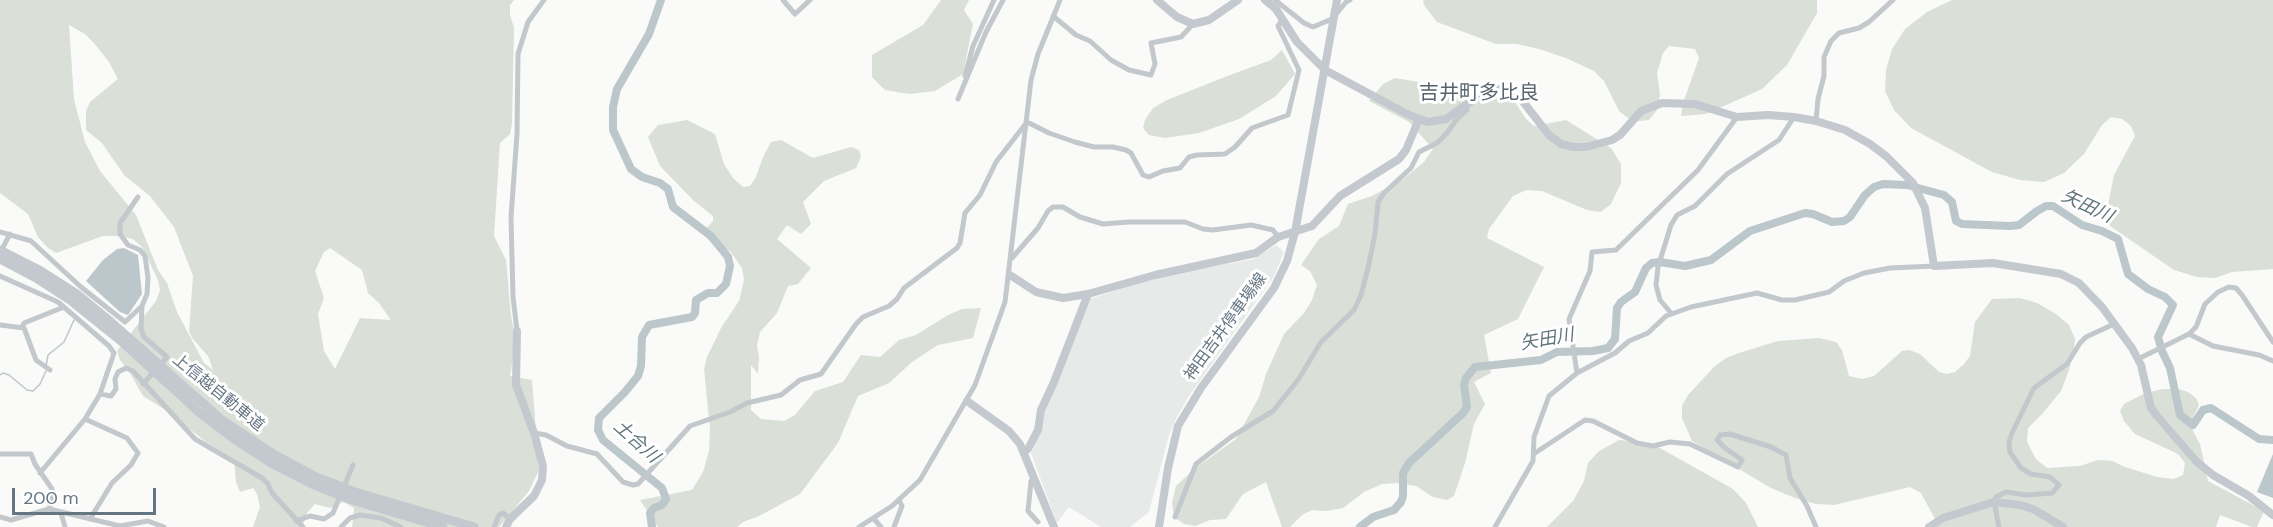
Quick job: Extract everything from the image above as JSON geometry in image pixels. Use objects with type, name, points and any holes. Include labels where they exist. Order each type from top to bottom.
[{"type":"highway","name":"上信越自動車道","points":[[0,252],[41,271],[76,294],[111,321],[205,406],[239,432],[275,455],[316,477],[355,492],[474,527]]},
{"type":"highway","name":"上信越自動車道","points":[[0,259],[70,300],[113,334],[200,413],[271,463],[312,484],[352,500],[443,527]]},
{"type":"main road","points":[[1156,0],[1176,17],[1193,24],[1209,20],[1238,0]]},
{"type":"main road","points":[[1265,0],[1276,9],[1297,42],[1325,70]]},
{"type":"main road","name":"神田吉井停車場線","points":[[1159,527],[1168,468],[1179,426],[1201,388],[1274,288],[1287,261],[1295,232],[1337,0]]},
{"type":"street","points":[[494,527],[503,513],[508,523],[534,496],[542,480],[543,466],[534,433],[516,386],[517,331],[513,297],[511,217],[517,134],[518,54],[528,22],[544,0]]},
{"type":"street","points":[[783,0],[795,15],[810,0]]},
{"type":"street","points":[[965,84],[973,46],[994,0]]},
{"type":"street","points":[[958,99],[1002,0]]},
{"type":"street","points":[[859,527],[899,500],[920,480],[967,401],[999,320],[1010,275],[1035,65],[1058,3],[1051,0]]},
{"type":"street","points":[[1275,0],[1304,23],[1313,27],[1332,19],[1350,0]]},
{"type":"street","points":[[1816,121],[1818,99],[1824,76],[1824,57],[1831,41],[1839,33],[1859,28],[1869,22],[1893,0]]},
{"type":"street","points":[[1053,16],[1076,35],[1089,41],[1111,60],[1129,69],[1151,75],[1155,64],[1151,43],[1181,37],[1193,24]]},
{"type":"street","points":[[1027,122],[1049,134],[1075,142],[1094,147],[1126,150],[1131,153],[1143,175],[1149,177],[1163,171],[1180,168],[1189,157],[1203,153],[1215,156],[1225,154],[1235,147],[1252,128],[1288,115],[1299,70],[1278,26],[1282,20]]},
{"type":"street","points":[[1325,70],[1428,122],[1446,119],[1487,90],[1504,89],[1521,99],[1553,139],[1573,147],[1586,147],[1612,140],[1620,135],[1641,111],[1662,103],[1695,104],[1737,117],[1768,115],[1794,117],[1845,130],[1870,144],[1913,183],[1924,208],[1934,266]]},
{"type":"street","points":[[1175,517],[1196,464],[1231,437],[1274,411],[1298,380],[1321,342],[1354,310],[1361,295],[1368,268],[1375,234],[1378,202],[1384,193],[1411,168],[1419,152],[1437,143],[1447,133],[1467,110],[1466,104]]},
{"type":"street","points":[[1577,373],[1569,319],[1590,271],[1592,252],[1616,250],[1698,170],[1737,117]]},
{"type":"street","points":[[1671,313],[1660,300],[1656,285],[1658,267],[1671,225],[1677,215],[1695,206],[1727,174],[1779,140],[1794,117]]},
{"type":"street","points":[[1010,275],[1044,295],[1063,298],[1088,294],[1155,275],[1256,254],[1278,237],[1318,222],[1340,196],[1399,159],[1406,150],[1419,119]]},
{"type":"street","points":[[534,433],[546,435],[567,446],[597,454],[623,482],[633,486],[638,484],[690,426],[730,412],[747,403],[781,395],[800,380],[821,374],[863,317],[889,306],[897,299],[903,288],[957,248],[960,243],[965,213],[981,195],[996,162],[1027,122]]},
{"type":"street","points":[[138,197],[118,227],[122,240],[140,250],[145,256],[148,278],[147,294],[142,306],[141,329],[144,337],[167,357],[143,384]]},
{"type":"street","points":[[1011,259],[1053,207],[1063,207],[1080,217],[1103,224],[1185,222],[1213,230],[1251,225],[1273,230],[1278,237]]},
{"type":"street","points":[[0,232],[32,241],[81,287],[125,322],[142,306]]},
{"type":"street","points":[[0,252],[10,234]]},
{"type":"street","points":[[1495,527],[1533,461],[1534,437],[1546,400],[1577,373],[1610,356],[1629,341],[1644,335],[1671,313],[1757,293],[1782,300],[1795,300],[1829,292],[1844,281],[1864,273],[1890,268],[1993,262],[2061,274],[2074,279],[2090,293],[2138,359],[2151,408],[2157,417],[2196,461],[2273,515]]},
{"type":"street","points":[[0,276],[58,302],[109,346],[114,353],[100,394],[85,419],[40,472]]},
{"type":"street","points":[[2138,359],[2189,334],[2196,327],[2205,304],[2218,292],[2229,287],[2236,288],[2242,295],[2273,342]]},
{"type":"street","points":[[1025,451],[1038,430],[1041,410],[1088,294]]},
{"type":"street","points":[[22,327],[24,323],[64,307]]},
{"type":"street","points":[[1999,527],[1994,502],[1996,497],[2006,492],[2026,495],[2052,493],[2059,485],[2050,477],[2031,474],[2016,463],[2010,452],[2009,442],[2012,433],[2034,388],[2067,364],[2086,337],[2114,324]]},
{"type":"street","points":[[0,325],[22,327],[27,331],[36,360],[50,370]]},
{"type":"street","points":[[2189,334],[2213,346],[2259,355],[2273,361]]},
{"type":"street","points":[[100,394],[111,396],[116,389],[115,379],[118,372],[126,368],[133,371],[195,440],[262,478],[303,527]]},
{"type":"street","points":[[967,401],[1009,431],[1025,451],[1054,527]]},
{"type":"street","points":[[85,419],[127,438],[138,453],[131,465],[112,483],[90,519]]},
{"type":"street","points":[[1535,453],[1585,420],[1593,421],[1638,443],[1653,446],[1670,442],[1690,444],[1738,467],[1742,460],[1717,440],[1720,435],[1730,434],[1786,454],[1790,478],[1807,506],[1816,527]]},
{"type":"street","points":[[0,454],[31,454],[52,489],[53,496],[48,509]]},
{"type":"street","points":[[296,521],[310,516],[324,519],[330,517],[353,465]]},
{"type":"street","points":[[1035,479],[1031,481],[1028,511],[1038,522]]},
{"type":"street","points":[[894,527],[902,506],[899,500]]},
{"type":"street","points":[[1929,527],[1943,518],[1994,502],[2033,509],[2063,527]]},
{"type":"street","points":[[0,517],[11,520],[48,509],[120,526],[148,521],[164,527]]},
{"type":"street","points":[[61,513],[64,527]]},
{"type":"street","points":[[341,527],[350,518],[360,515],[381,519],[401,527]]},
{"type":"street","points":[[874,519],[880,527]]},
{"type":"shaded area","points":[[0,0],[514,0],[510,5],[514,28],[512,124],[510,134],[500,143],[494,236],[506,260],[511,316],[516,341],[510,376],[532,380],[539,470],[529,491],[499,527],[352,527],[354,508],[343,502],[330,508],[315,504],[307,513],[302,527],[253,527],[260,507],[257,494],[253,488],[240,492],[236,482],[234,459],[206,442],[167,411],[143,396],[120,360],[117,351],[156,301],[160,290],[158,280],[142,247],[133,239],[103,236],[56,253],[38,237],[28,214],[0,193]],"holes":[[[69,25],[85,34],[94,43],[109,62],[118,79],[90,102],[86,111],[86,130],[102,143],[124,175],[150,196],[174,227],[193,276],[189,331],[192,338],[208,356],[213,370],[204,363],[177,312],[167,283],[158,270],[136,215],[100,171],[85,142],[74,99]],[[330,248],[362,270],[368,293],[379,303],[391,320],[360,318],[335,369],[324,351],[318,314],[324,298],[315,271],[324,252]]]},
{"type":"shaded area","points":[[941,0],[969,0],[964,10],[973,24],[963,74],[935,91],[909,94],[885,90],[872,77],[872,55],[923,25]]},
{"type":"shaded area","points":[[1423,0],[1817,0],[1817,13],[1787,65],[1762,89],[1706,114],[1681,116],[1683,103],[1699,58],[1695,49],[1669,46],[1663,53],[1657,73],[1660,94],[1657,110],[1649,120],[1639,121],[1628,118],[1619,111],[1604,81],[1594,71],[1539,49],[1517,44],[1496,44],[1437,22],[1424,5]]},
{"type":"shaded area","points":[[1952,0],[2273,0],[2273,269],[2232,272],[2215,278],[2197,277],[2174,270],[2110,226],[2108,205],[2114,175],[2135,136],[2131,126],[2122,119],[2111,117],[2102,125],[2084,154],[2064,173],[2044,182],[2020,180],[1992,172],[1911,128],[1894,110],[1885,91],[1886,70],[1892,49],[1905,29],[1927,12]]},
{"type":"shaded area","points":[[1282,50],[1295,74],[1276,96],[1239,119],[1199,133],[1165,138],[1149,135],[1143,128],[1153,108],[1167,100],[1271,60]]},
{"type":"shaded area","points":[[1395,78],[1439,88],[1461,99],[1471,101],[1502,97],[1513,99],[1526,119],[1534,126],[1566,120],[1611,148],[1621,164],[1621,183],[1611,204],[1601,212],[1587,210],[1542,191],[1526,190],[1513,196],[1489,229],[1487,238],[1544,267],[1518,319],[1484,335],[1491,373],[1474,382],[1485,404],[1474,424],[1454,496],[1447,500],[1433,497],[1416,486],[1398,483],[1382,484],[1364,492],[1343,508],[1327,511],[1312,510],[1302,515],[1290,527],[1282,527],[1266,482],[1243,494],[1226,519],[1210,520],[1195,526],[1184,524],[1174,517],[1172,503],[1176,486],[1194,469],[1236,439],[1259,397],[1266,374],[1284,334],[1304,313],[1312,300],[1317,285],[1310,271],[1301,265],[1319,239],[1339,226],[1348,204],[1372,196],[1402,180],[1424,162],[1433,149],[1409,122],[1369,101],[1383,84]]},
{"type":"shaded area","points":[[687,120],[715,134],[724,164],[733,178],[743,187],[750,186],[756,177],[771,142],[781,140],[813,158],[851,147],[859,150],[861,157],[856,168],[824,181],[803,202],[811,224],[801,234],[787,225],[777,239],[811,268],[798,284],[788,286],[777,313],[760,332],[757,346],[758,374],[751,365],[751,410],[761,419],[784,421],[795,415],[815,391],[843,382],[861,355],[880,357],[899,340],[916,335],[948,315],[962,309],[981,308],[973,338],[938,345],[912,362],[889,383],[858,396],[838,443],[800,494],[737,527],[658,527],[640,500],[692,490],[703,472],[709,451],[710,429],[704,369],[707,357],[721,328],[739,301],[744,280],[742,268],[730,251],[713,245],[706,237],[706,229],[713,221],[713,216],[694,201],[660,166],[648,137],[658,125]]},
{"type":"shaded area","points":[[1276,245],[1284,252],[1274,276],[1187,399],[1177,417],[1169,435],[1149,512],[1130,527],[1101,527],[1069,507],[1057,523],[1031,453],[1041,431],[1045,411],[1090,299],[1154,278],[1254,259]]},
{"type":"shaded area","points":[[124,248],[138,255],[142,294],[128,315],[120,312],[86,281],[103,260],[117,249]]},
{"type":"shaded area","points":[[2020,298],[2037,303],[2056,314],[2069,325],[2075,339],[2069,370],[2061,391],[2028,428],[2027,442],[2036,459],[2047,468],[2080,466],[2098,460],[2112,461],[2157,477],[2174,479],[2183,475],[2185,463],[2178,454],[2135,434],[2124,421],[2120,411],[2124,404],[2145,393],[2163,389],[2179,389],[2196,398],[2199,405],[2193,417],[2192,429],[2200,444],[2208,481],[2264,511],[2257,527],[2220,515],[2216,527],[1936,527],[1935,519],[1921,493],[1910,487],[1834,505],[1816,504],[1771,488],[1692,441],[1682,418],[1682,406],[1688,395],[1714,367],[1726,358],[1778,341],[1819,338],[1836,342],[1842,350],[1849,376],[1862,379],[1874,376],[1902,351],[1909,350],[1920,354],[1939,372],[1947,374],[1955,372],[1970,356],[1975,322],[1992,299]]},
{"type":"shaded area","points":[[1619,440],[1658,447],[1733,489],[1746,503],[1758,527],[1547,527],[1573,501],[1584,481],[1588,463],[1599,451]]},
{"type":"shaded area","points":[[2273,454],[2273,498],[2257,492]]},
{"type":"waterway","name":"土合川","points":[[652,527],[650,513],[654,508],[662,505],[666,499],[662,488],[603,440],[598,430],[599,418],[638,376],[641,366],[642,337],[649,325],[692,317],[695,313],[696,300],[708,293],[717,293],[726,284],[730,266],[728,257],[711,236],[673,207],[668,189],[660,183],[642,177],[631,169],[613,130],[613,107],[617,89],[649,34],[661,0]]},
{"type":"waterway","name":"矢田川","points":[[1360,527],[1373,517],[1394,510],[1401,502],[1403,473],[1409,463],[1467,407],[1464,385],[1466,378],[1475,367],[1541,360],[1557,352],[1593,351],[1608,348],[1615,339],[1617,308],[1621,302],[1635,292],[1646,268],[1652,263],[1685,266],[1711,260],[1750,231],[1805,213],[1832,222],[1844,221],[1850,217],[1865,195],[1874,187],[1883,184],[1907,185],[1944,195],[1952,202],[1956,221],[1962,224],[2019,225],[2037,211],[2046,206],[2053,206],[2082,225],[2118,239],[2128,274],[2148,289],[2165,297],[2173,305],[2158,337],[2170,368],[2180,415],[2193,425],[2203,410],[2211,408],[2259,439],[2273,440]]},
{"type":"waterway","points":[[46,366],[48,355],[64,342],[74,320]]},
{"type":"waterway","points":[[0,375],[3,373],[9,375],[27,390],[33,391],[40,384],[46,371]]},
{"type":"district","name":"吉井町多比良","points":[[1479,94]]}]
